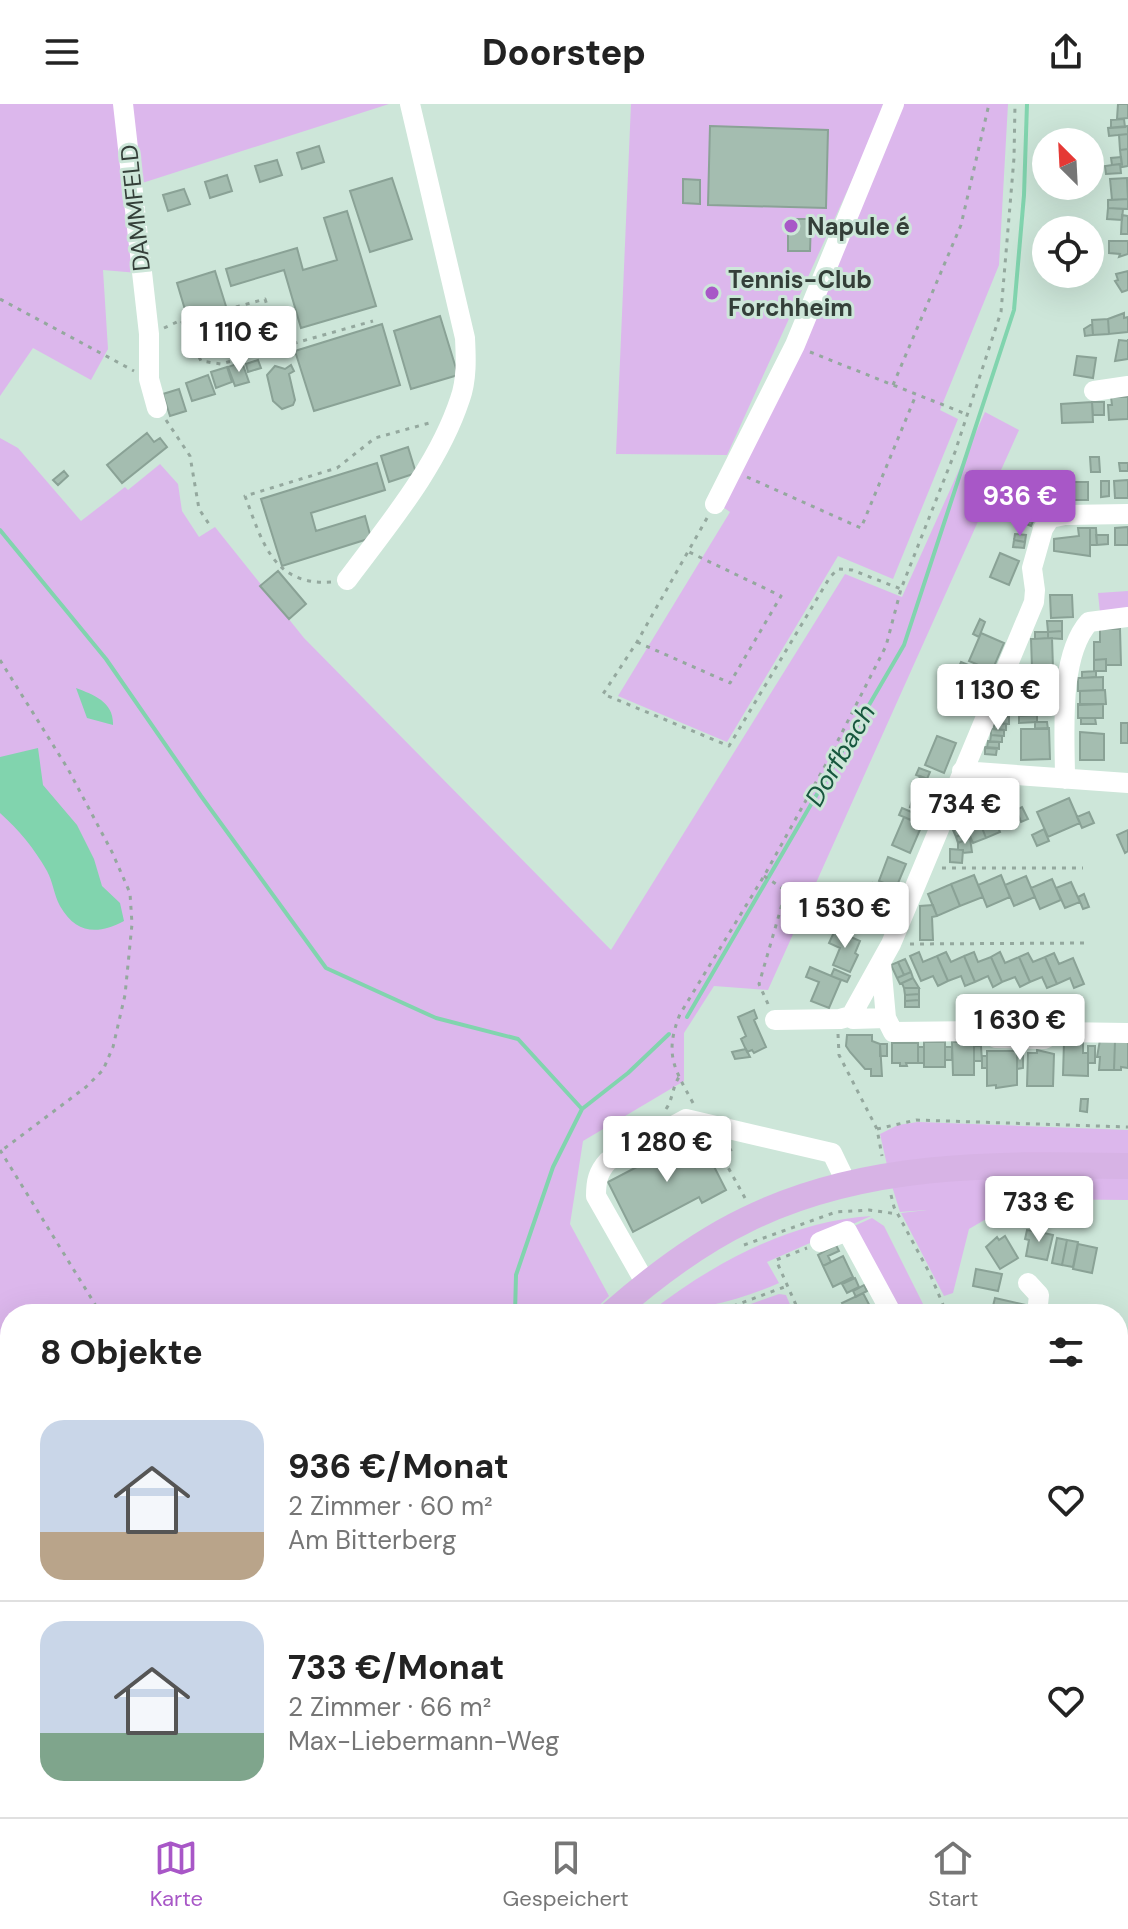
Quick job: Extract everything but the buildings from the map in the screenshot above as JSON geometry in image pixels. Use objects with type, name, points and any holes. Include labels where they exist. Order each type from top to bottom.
[{"type":"main road","points":[[623,1304],[694,1250],[746,1220],[806,1196],[847,1184],[885,1176],[973,1166],[1128,1166]]},
{"type":"street","name":"DAMMFELD","points":[[123,104],[149,334],[149,379],[157,408]]},
{"type":"street","points":[[347,580],[419,484],[461,397],[466,359],[465,338],[410,104]]},
{"type":"street","points":[[715,504],[795,345],[894,104]]},
{"type":"street","points":[[1094,391],[1128,386]]},
{"type":"street","points":[[775,1020],[840,1019],[851,1016],[881,963],[1034,602],[1032,568],[1043,529],[1050,518],[1128,514]]},
{"type":"street","points":[[1065,779],[1065,689],[1078,641],[1089,622],[1098,618],[1128,617]]},
{"type":"street","points":[[962,771],[1128,783]]},
{"type":"street","points":[[881,963],[886,1018],[893,1032],[981,1031],[996,1038],[1044,1039],[1058,1032],[1128,1033]]},
{"type":"street","points":[[851,1016],[853,1019],[886,1018]]},
{"type":"street","points":[[646,1284],[596,1196],[596,1183],[600,1170],[608,1161],[691,1114],[720,1134],[832,1153],[847,1184]]},
{"type":"street","points":[[820,1242],[847,1231],[887,1304]]},
{"type":"street","points":[[1028,1283],[1039,1295],[1038,1304]]},
{"type":"path","points":[[893,385],[961,225],[989,104]]},
{"type":"path","points":[[691,1114],[671,1059],[673,1032],[680,1014],[765,877],[886,646],[901,589],[968,414],[1001,312],[1014,158],[1015,104]]},
{"type":"path","points":[[0,299],[149,379]]},
{"type":"path","points":[[236,307],[265,299],[281,348]]},
{"type":"path","points":[[149,334],[181,320],[201,361],[221,364],[373,321]]},
{"type":"path","points":[[795,345],[968,414]]},
{"type":"path","points":[[733,470],[861,528],[916,395]]},
{"type":"path","points":[[157,408],[190,456],[199,509],[211,527]]},
{"type":"path","points":[[347,580],[309,583],[276,564],[262,541],[245,496],[337,468],[375,438],[453,417]]},
{"type":"path","points":[[715,504],[637,642],[603,694],[729,746],[830,577],[838,569],[852,570],[901,589]]},
{"type":"path","points":[[637,642],[730,683],[781,596],[689,552]]},
{"type":"path","points":[[0,660],[68,769],[130,893],[132,924],[125,995],[113,1047],[103,1070],[86,1087],[0,1150],[95,1304]]},
{"type":"path","points":[[922,868],[1083,868]]},
{"type":"path","points":[[765,877],[775,882],[785,894],[759,984],[775,1020]]},
{"type":"path","points":[[891,944],[1088,943]]},
{"type":"path","points":[[851,1016],[837,1035],[839,1055],[877,1129],[880,1146]]},
{"type":"path","points":[[659,1116],[671,1102],[673,1087],[679,1077]]},
{"type":"path","points":[[877,1129],[916,1120],[1128,1127]]},
{"type":"path","points":[[720,1134],[749,1206]]},
{"type":"path","points":[[711,1161],[737,1147]]},
{"type":"path","points":[[894,1207],[943,1304]]},
{"type":"path","points":[[743,1245],[836,1212],[869,1210],[898,1214]]},
{"type":"path","points":[[795,1304],[776,1260],[820,1242]]},
{"type":"path","points":[[739,1304],[787,1286]]},
{"type":"shaded area","points":[[0,104],[389,104],[136,185],[138,273],[103,270],[108,349],[91,380],[33,348],[0,396]]},
{"type":"shaded area","name":"Tennis-Club Forchheim","points":[[631,104],[883,104],[874,132],[727,455],[616,454]]},
{"type":"shaded area","points":[[900,104],[1008,104],[999,265],[940,410],[958,419],[893,579],[838,556],[727,742],[618,696],[730,512],[720,505]]},
{"type":"shaded area","points":[[985,412],[1019,430],[768,990],[714,986],[684,1033],[684,1081],[583,1141],[570,1224],[609,1296],[601,1304],[0,1304],[0,438],[18,448],[81,521],[160,464],[178,484],[182,511],[199,537],[215,527],[304,638],[611,950],[845,574],[902,597]]},
{"type":"shaded area","points":[[1128,591],[1128,611],[1100,613],[1098,593]]},
{"type":"shaded area","points":[[76,688],[106,705],[113,725],[87,718]]},
{"type":"shaded area","points":[[38,748],[43,785],[77,825],[94,859],[102,886],[120,903],[124,921],[114,926],[97,930],[80,927],[73,922],[60,906],[49,875],[37,855],[0,813],[0,757]]},
{"type":"shaded area","points":[[918,1122],[1128,1130],[1128,1159],[887,1165],[880,1134],[898,1125]]},
{"type":"shaded area","points":[[1128,1173],[1128,1200],[1020,1199],[969,1229],[953,1293],[944,1296],[901,1213],[927,1210],[900,1212],[891,1183]]},
{"type":"shaded area","points":[[871,1216],[767,1262],[779,1283],[716,1304],[661,1304],[700,1277],[754,1248],[812,1226]]},
{"type":"shaded area","points":[[872,1218],[884,1226],[923,1304],[894,1304],[852,1227]]},
{"type":"shaded area","points":[[779,1294],[786,1295],[790,1304],[751,1304]]},
{"type":"waterway","name":"Dorfbach","points":[[687,1017],[904,645],[1014,310],[1024,195],[1027,104]]},
{"type":"waterway","points":[[0,530],[106,659],[326,968],[436,1018],[518,1039],[582,1109]]},
{"type":"waterway","points":[[515,1304],[516,1275],[553,1167],[582,1109],[628,1073],[669,1034]]},
{"type":"place","name":"Napule é","points":[[791,226]]},
{"type":"place","name":"Tennis-Club Forchheim","points":[[712,293]]}]
